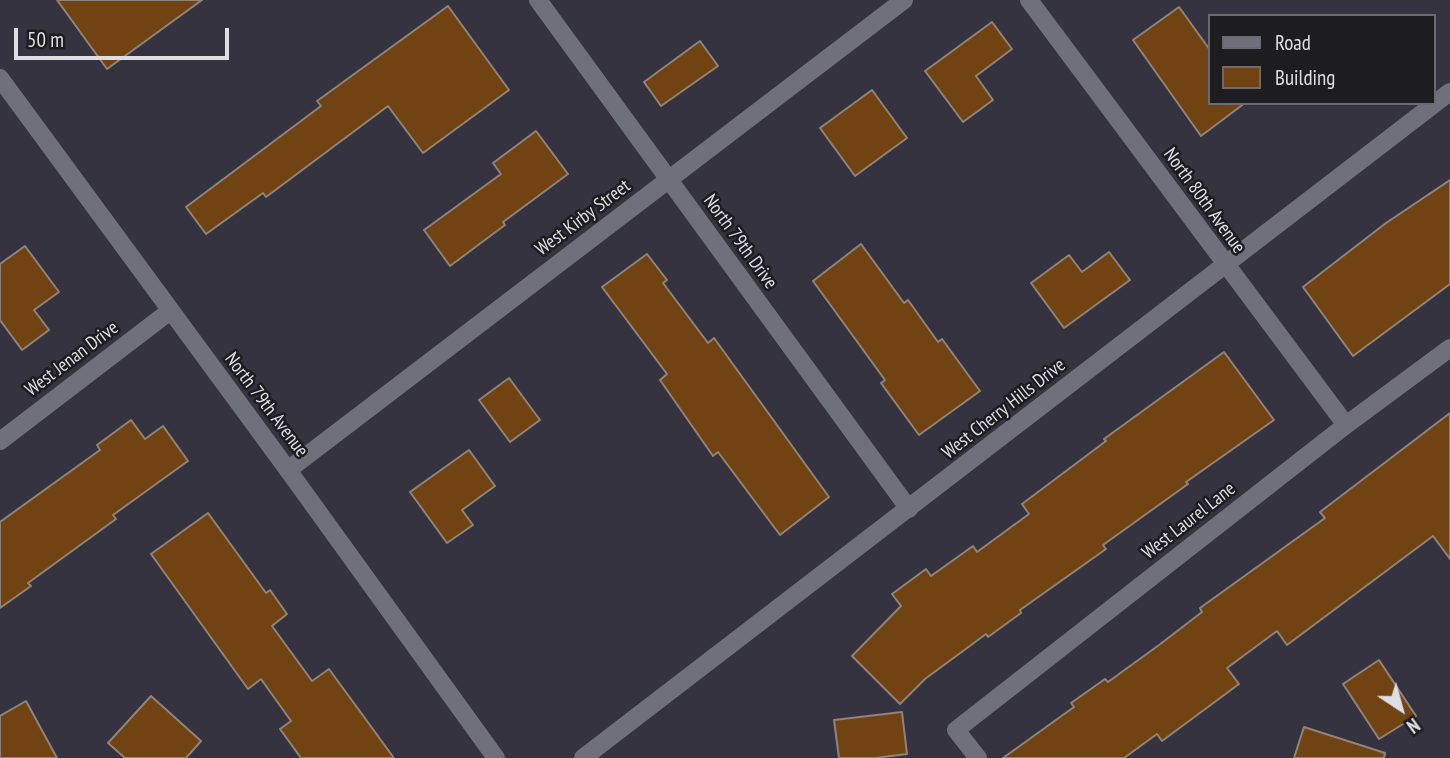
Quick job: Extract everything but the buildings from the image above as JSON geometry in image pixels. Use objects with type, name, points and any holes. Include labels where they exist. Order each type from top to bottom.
[{"type":"street","name":"North 79th Drive","points":[[538,0],[909,509]]},
{"type":"street","name":"West Kirby Street","points":[[288,470],[904,0]]},
{"type":"street","name":"North 80th Avenue","points":[[1029,0],[1346,425]]},
{"type":"street","name":"North 79th Avenue","points":[[0,78],[496,758]]},
{"type":"street","name":"West Cherry Hills Drive","points":[[1436,103],[1450,92]]},
{"type":"street","name":"West Cherry Hills Drive","points":[[583,758],[1433,105]]},
{"type":"street","name":"West Jenan Drive","points":[[0,441],[170,311]]},
{"type":"street","name":"West Laurel Lane","points":[[978,758],[956,730],[1346,425],[1450,348]]}]
